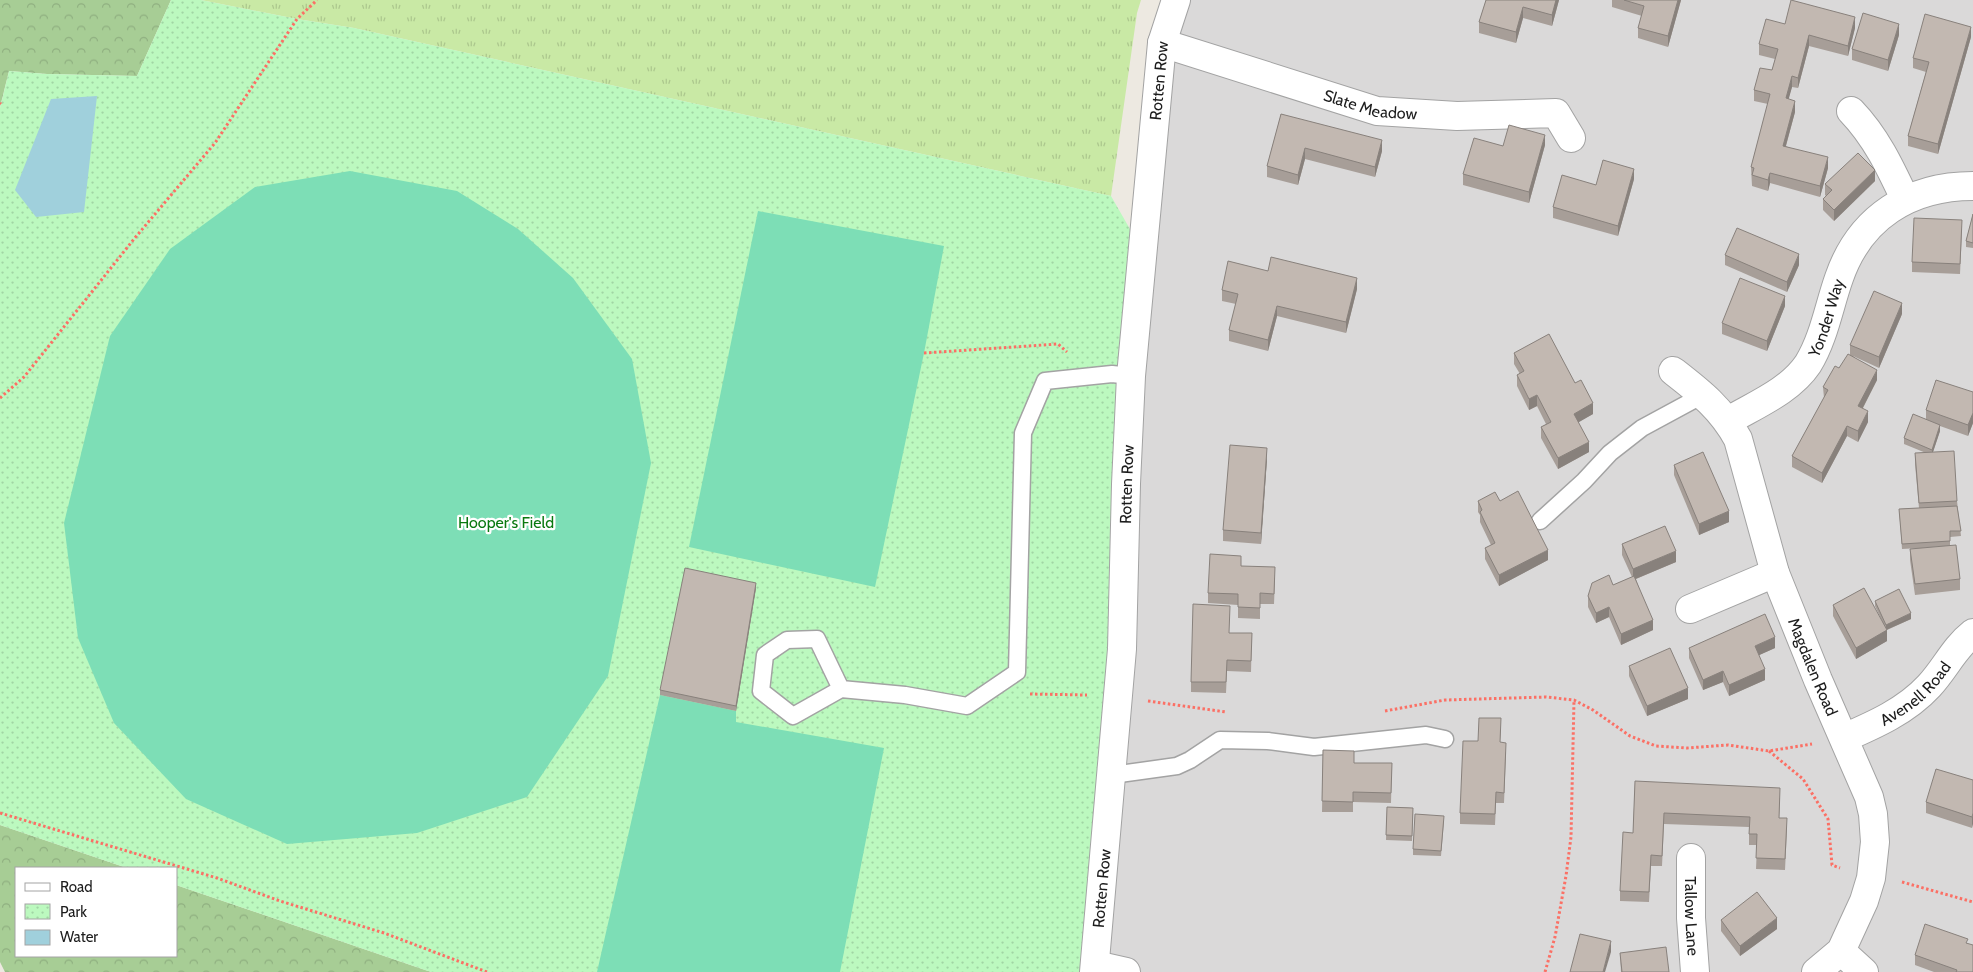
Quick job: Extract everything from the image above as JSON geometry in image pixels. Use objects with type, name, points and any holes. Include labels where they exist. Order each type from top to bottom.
[{"type":"street","name":"Rotten Row","points":[[1094,968],[1122,649],[1126,484],[1122,375],[1162,43],[1176,0]]},
{"type":"street","name":"Slate Meadow","points":[[1162,43],[1377,111],[1457,116],[1556,113],[1571,138]]},
{"type":"street","points":[[1851,111],[1866,126],[1877,142],[1905,199]]},
{"type":"street","name":"Yonder Way","points":[[1728,421],[1784,388],[1807,365],[1815,350],[1840,276],[1855,243],[1866,230],[1882,215],[1905,199],[1943,188],[1973,186]]},
{"type":"street","name":"Magdalen Road","points":[[1673,371],[1703,395],[1728,421],[1738,439],[1775,574],[1862,779],[1873,814],[1875,842],[1871,878],[1864,901],[1841,951],[1816,972]]},
{"type":"street","points":[[1690,609],[1775,574]]},
{"type":"street","name":"Avenell Road","points":[[1844,738],[1899,711],[1911,703],[1930,685],[1962,642],[1973,633]]},
{"type":"street","name":"Tallow Lane","points":[[1691,858],[1691,918],[1695,972]]},
{"type":"street","points":[[1841,951],[1864,972]]},
{"type":"street","points":[[1094,968],[1126,972]]},
{"type":"lane","points":[[841,689],[816,639],[787,640],[765,655],[761,691],[793,716],[841,689],[906,695],[968,706],[1017,672],[1023,433],[1045,381],[1122,375]]},
{"type":"lane","points":[[1540,522],[1617,448],[1642,428],[1703,395]]},
{"type":"lane","points":[[1112,775],[1177,766],[1190,760],[1220,740],[1268,742],[1314,747],[1426,735],[1444,738]]},
{"type":"path","points":[[0,398],[24,377],[134,239],[215,143],[297,20],[317,0]]},
{"type":"path","points":[[924,354],[1058,344],[1094,376],[1122,375]]},
{"type":"path","points":[[1546,972],[1555,937],[1571,836],[1574,700]]},
{"type":"path","points":[[1769,751],[1803,779],[1828,819],[1832,865],[1871,878],[1910,883],[1973,902]]},
{"type":"path","points":[[0,813],[217,878],[280,901],[384,933],[487,972]]},
{"type":"shaded area","points":[[1176,0],[1973,0],[1973,972],[1093,972],[1126,484]]},
{"type":"green space","points":[[0,0],[171,0],[137,76],[47,74],[9,71],[0,107]]},
{"type":"green space","name":"Hooper's Field","points":[[171,0],[201,0],[354,28],[1111,196],[1142,250],[1093,972],[431,972],[178,886],[178,867],[124,867],[0,825],[0,108],[9,71],[47,74],[137,76]]},
{"type":"green space","points":[[201,0],[1141,0],[1137,13],[1111,196],[354,28]]},
{"type":"green space","points":[[350,171],[457,191],[518,229],[573,278],[632,359],[651,463],[608,676],[527,797],[417,833],[287,844],[186,799],[114,723],[78,638],[64,523],[110,336],[170,249],[255,187]]},
{"type":"green space","points":[[758,211],[944,246],[924,353],[875,587],[689,547]]},
{"type":"green space","points":[[660,695],[736,711],[736,722],[884,748],[840,972],[597,972]]},
{"type":"green space","points":[[0,825],[124,867],[15,867],[15,957],[178,957],[178,886],[431,972],[5,972],[0,962]]},
{"type":"water","points":[[97,96],[84,212],[36,217],[15,190],[51,99]]},
{"type":"building","points":[[1486,0],[1556,0],[1552,15],[1523,7],[1516,32],[1479,22]]},
{"type":"building","points":[[1624,0],[1678,0],[1668,36],[1638,28],[1644,6]]},
{"type":"building","points":[[1791,0],[1855,17],[1848,46],[1809,35],[1798,78],[1792,76],[1786,98],[1795,101],[1783,146],[1828,157],[1820,186],[1770,173],[1768,180],[1752,175],[1754,168],[1751,167],[1770,94],[1754,90],[1760,68],[1772,70],[1778,49],[1759,44],[1766,19],[1785,24]]},
{"type":"building","points":[[1863,13],[1899,24],[1888,60],[1852,49]]},
{"type":"building","points":[[1925,14],[1971,27],[1938,144],[1908,136],[1929,62],[1913,58]]},
{"type":"building","points":[[1281,114],[1382,140],[1375,167],[1305,148],[1298,175],[1267,166]]},
{"type":"building","points":[[1509,125],[1545,135],[1529,192],[1463,174],[1474,138],[1503,146]]},
{"type":"building","points":[[1858,153],[1875,170],[1834,210],[1823,199],[1832,190],[1825,184]]},
{"type":"building","points":[[1603,160],[1634,169],[1618,226],[1553,207],[1562,175],[1596,185]]},
{"type":"building","points":[[1973,214],[1973,243],[1966,241]]},
{"type":"building","points":[[1914,218],[1962,220],[1960,264],[1912,262]]},
{"type":"building","points":[[1737,228],[1799,254],[1787,282],[1725,255]]},
{"type":"building","points":[[1271,257],[1357,278],[1346,322],[1277,306],[1268,340],[1229,330],[1238,294],[1222,290],[1228,261],[1268,271]]},
{"type":"building","points":[[1740,278],[1785,296],[1767,341],[1722,323]]},
{"type":"building","points":[[1874,291],[1902,303],[1879,357],[1850,345]]},
{"type":"building","points":[[1549,334],[1575,383],[1581,380],[1593,403],[1574,414],[1589,442],[1558,458],[1541,427],[1551,422],[1537,395],[1529,399],[1517,375],[1524,371],[1514,353]]},
{"type":"building","points":[[1848,354],[1877,370],[1858,406],[1868,411],[1858,431],[1847,426],[1822,473],[1792,456],[1828,390],[1823,387],[1835,366],[1839,368]]},
{"type":"building","points":[[1936,380],[1973,392],[1973,413],[1968,425],[1926,410]]},
{"type":"building","points":[[1913,414],[1940,425],[1932,450],[1904,438]]},
{"type":"building","points":[[1230,445],[1267,448],[1261,533],[1223,530]]},
{"type":"building","points":[[1954,451],[1957,501],[1919,503],[1915,453]]},
{"type":"building","points":[[1703,452],[1729,511],[1699,524],[1674,465]]},
{"type":"building","points":[[1518,491],[1548,550],[1499,575],[1485,548],[1495,543],[1480,512],[1482,510],[1478,501],[1495,492],[1500,501]]},
{"type":"building","points":[[1957,506],[1961,531],[1950,531],[1950,541],[1902,544],[1899,509]]},
{"type":"building","points":[[1665,526],[1676,551],[1633,569],[1622,544]]},
{"type":"building","points":[[1956,545],[1960,579],[1915,584],[1910,549]]},
{"type":"building","points":[[1210,554],[1241,556],[1241,566],[1275,567],[1274,594],[1260,593],[1260,608],[1238,607],[1238,594],[1208,593]]},
{"type":"building","points":[[685,568],[756,583],[736,706],[660,690]]},
{"type":"building","points":[[1609,575],[1613,585],[1634,576],[1653,620],[1621,634],[1609,607],[1596,613],[1588,596],[1592,583]]},
{"type":"building","points":[[1864,588],[1887,630],[1856,648],[1833,605]]},
{"type":"building","points":[[1899,589],[1911,613],[1886,625],[1875,601]]},
{"type":"building","points":[[1193,604],[1230,606],[1229,633],[1252,633],[1251,661],[1227,660],[1226,682],[1191,682]]},
{"type":"building","points":[[1765,614],[1775,637],[1755,646],[1765,669],[1729,685],[1723,671],[1703,680],[1689,648]]},
{"type":"building","points":[[1670,648],[1688,688],[1647,706],[1629,666]]},
{"type":"building","points":[[1479,718],[1501,718],[1500,742],[1506,743],[1504,793],[1496,792],[1495,814],[1460,813],[1463,741],[1478,741]]},
{"type":"building","points":[[1323,750],[1354,751],[1354,763],[1392,763],[1391,793],[1353,792],[1353,802],[1322,801]]},
{"type":"building","points":[[1936,769],[1973,780],[1972,817],[1926,802]]},
{"type":"building","points":[[1635,781],[1780,788],[1779,818],[1787,818],[1785,859],[1756,858],[1757,834],[1749,834],[1750,817],[1664,813],[1662,856],[1651,855],[1649,892],[1620,891],[1623,832],[1633,833]]},
{"type":"building","points":[[1387,807],[1413,808],[1412,836],[1386,835]]},
{"type":"building","points":[[1415,814],[1444,816],[1441,851],[1413,849]]},
{"type":"building","points":[[1757,892],[1777,918],[1740,946],[1721,920]]},
{"type":"building","points":[[1925,924],[1968,939],[1966,943],[1973,945],[1973,972],[1956,972],[1957,970],[1915,955]]},
{"type":"building","points":[[1580,934],[1611,941],[1603,972],[1570,972]]},
{"type":"building","points":[[1666,947],[1669,972],[1622,972],[1620,953]]}]
